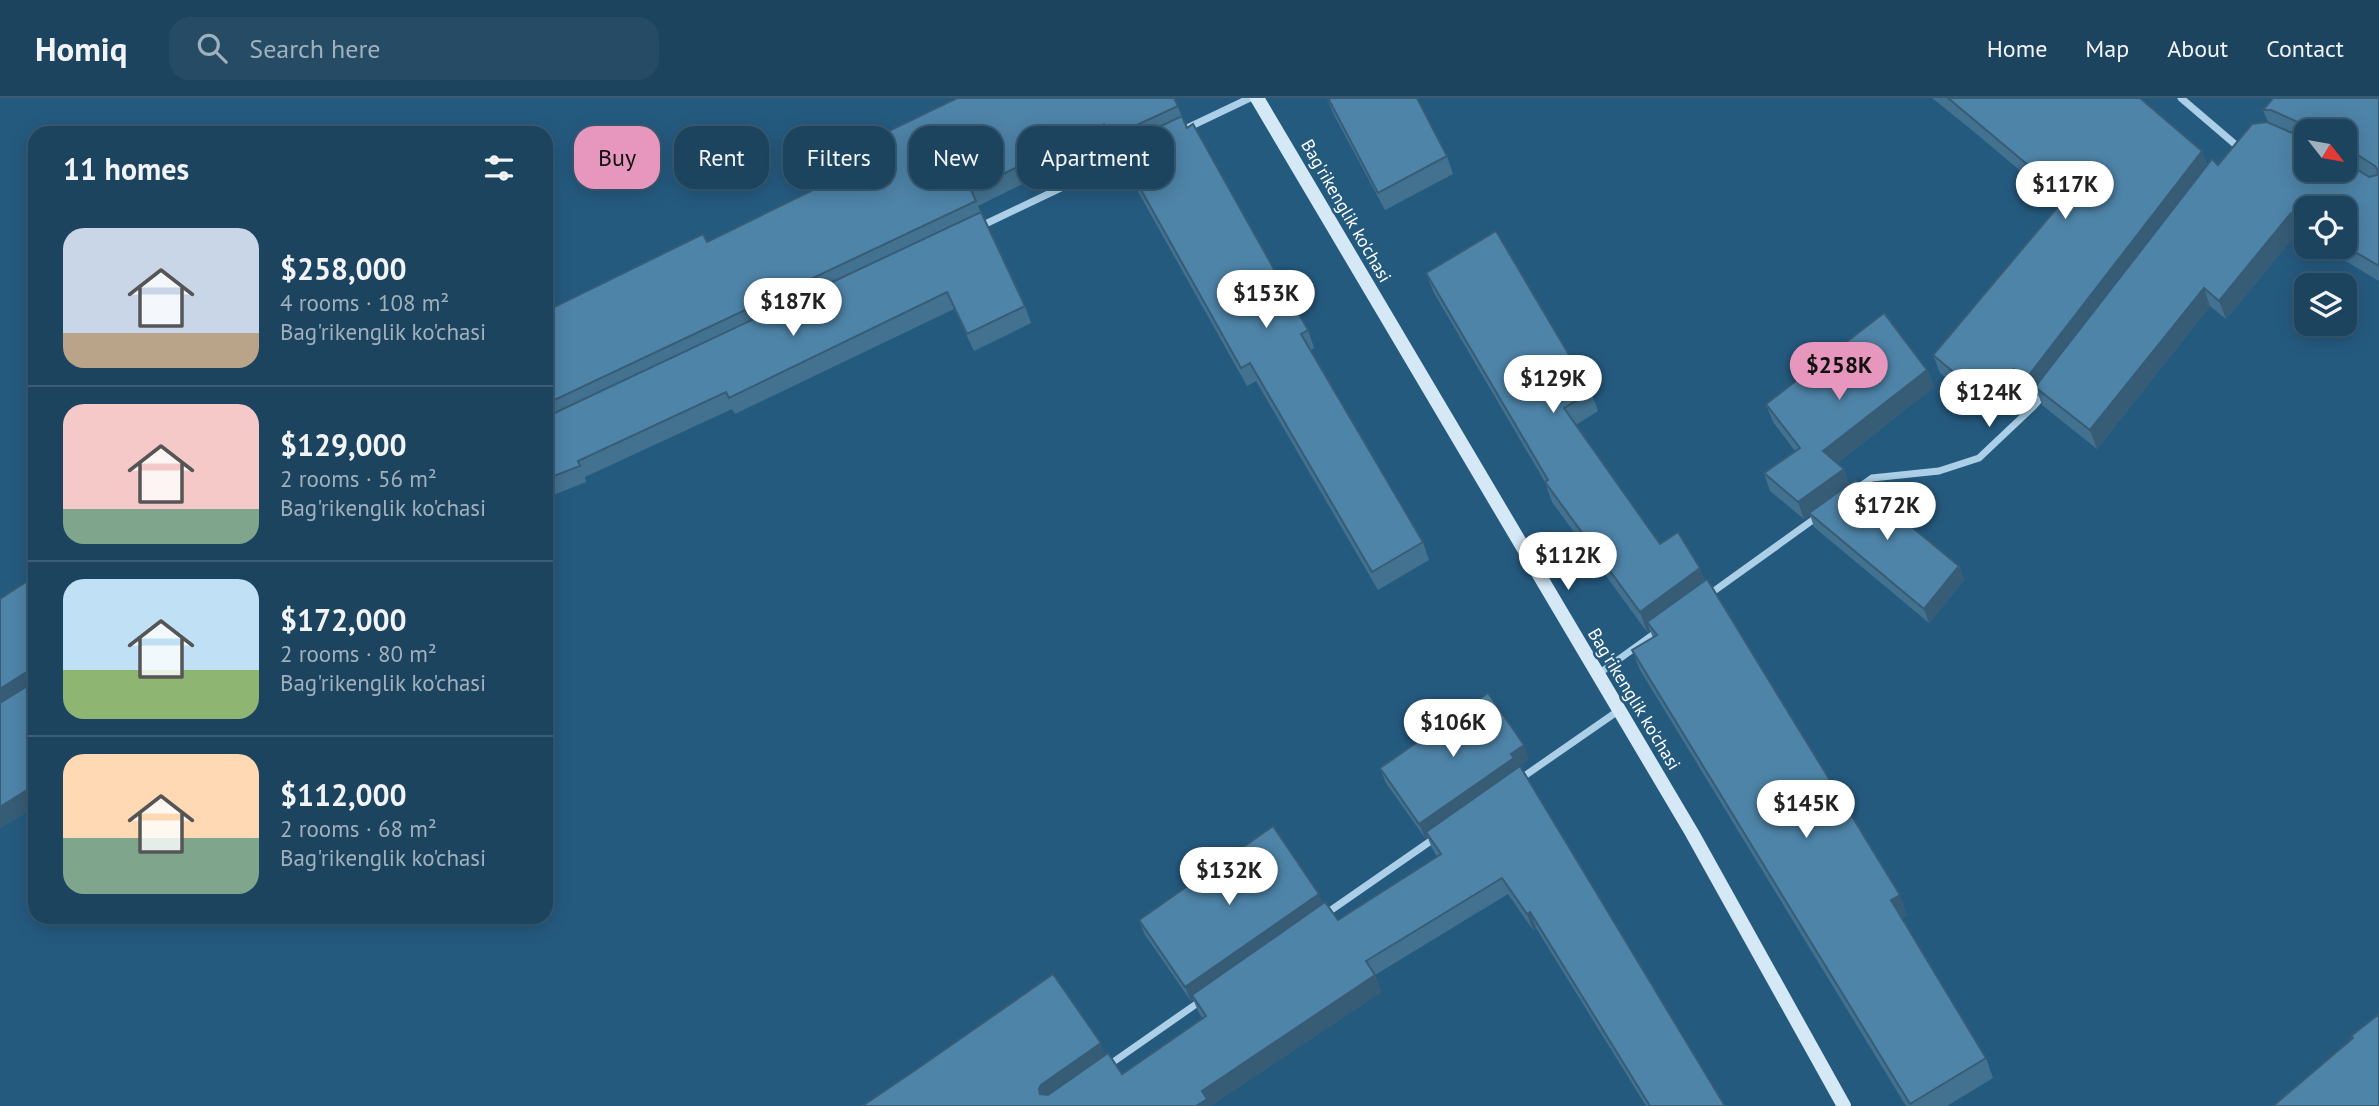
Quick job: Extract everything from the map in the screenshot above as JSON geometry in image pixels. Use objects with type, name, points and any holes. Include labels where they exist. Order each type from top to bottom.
[{"type":"main road","name":"Bag'rikenglik ko'chasi","points":[[1257,98],[1692,833],[1844,1106]]},
{"type":"street","points":[[1175,134],[1250,98]]},
{"type":"street","points":[[2181,98],[2239,142],[2228,156]]},
{"type":"street","points":[[975,229],[1059,189]]},
{"type":"street","points":[[1850,494],[1872,478],[1939,471],[1979,458],[2034,407],[2050,385]]},
{"type":"street","points":[[1696,604],[1828,510]]},
{"type":"street","points":[[1597,675],[1663,628]]},
{"type":"street","points":[[1518,780],[1618,711]]},
{"type":"street","points":[[1316,920],[1439,835]]},
{"type":"street","points":[[1095,1075],[1206,997]]},
{"type":"building","points":[[957,98],[1174,98],[1178,106],[1135,126],[1017,126],[1017,167],[1003,174],[1003,126],[909,126],[909,189],[973,189],[971,190],[976,201],[553,401],[553,308],[703,234],[707,242],[815,189],[895,189],[895,128]]},
{"type":"building","points":[[1328,98],[1417,98],[1447,156],[1378,193]]},
{"type":"building","points":[[1948,98],[2140,98],[2202,151],[2026,379],[2014,369],[1988,401],[1933,355],[2066,197]]},
{"type":"building","points":[[2273,98],[2379,98],[2379,266],[2357,253],[2357,196],[2294,196],[2294,215],[2291,213],[2219,301],[2204,288],[2090,430],[2035,387],[2212,159],[2218,165],[2252,124],[2267,122],[2294,134],[2294,182],[2357,182],[2357,170],[2369,177],[2377,175],[2375,166],[2357,155],[2357,119],[2294,120],[2271,110],[2263,110]]},
{"type":"building","points":[[1182,116],[1187,128],[1193,124],[1308,330],[1301,334],[1423,542],[1372,572],[1250,363],[1241,368],[1141,189],[1174,189],[1174,126],[1161,126]]},
{"type":"building","points":[[981,212],[1025,306],[967,334],[947,292],[729,398],[726,392],[578,461],[580,466],[553,476],[553,414]]},
{"type":"building","points":[[1496,231],[1591,392],[1564,408],[1660,544],[1678,532],[1700,568],[1640,612],[1545,482],[1548,480],[1426,273]]},
{"type":"building","points":[[1884,313],[1927,370],[1823,451],[1844,469],[1798,502],[1764,473],[1800,448],[1766,404]]},
{"type":"building","points":[[1855,480],[1959,566],[1924,609],[1809,513]]},
{"type":"building","points":[[1707,579],[1900,895],[1891,900],[1986,1058],[1910,1104],[1632,650],[1657,635],[1647,622]]},
{"type":"building","points":[[28,581],[28,673],[0,689],[0,599]]},
{"type":"building","points":[[28,686],[28,789],[0,807],[0,703]]},
{"type":"building","points":[[1488,693],[1524,745],[1511,754],[1514,758],[1419,824],[1380,768]]},
{"type":"building","points":[[1520,766],[1725,1106],[1650,1106],[1530,912],[1527,914],[1502,878],[1366,961],[1375,975],[1202,1091],[1207,1099],[1196,1106],[862,1106],[1053,974],[1101,1043],[1041,1085],[1040,1094],[1048,1095],[1108,1053],[1122,1074],[1206,1016],[1192,995],[1325,902],[1338,920],[1441,854],[1426,832]]},
{"type":"building","points":[[1273,826],[1319,894],[1185,987],[1139,920]]},
{"type":"building","points":[[2379,1014],[2379,1106],[2273,1106],[2353,1038],[2351,1036]]}]
